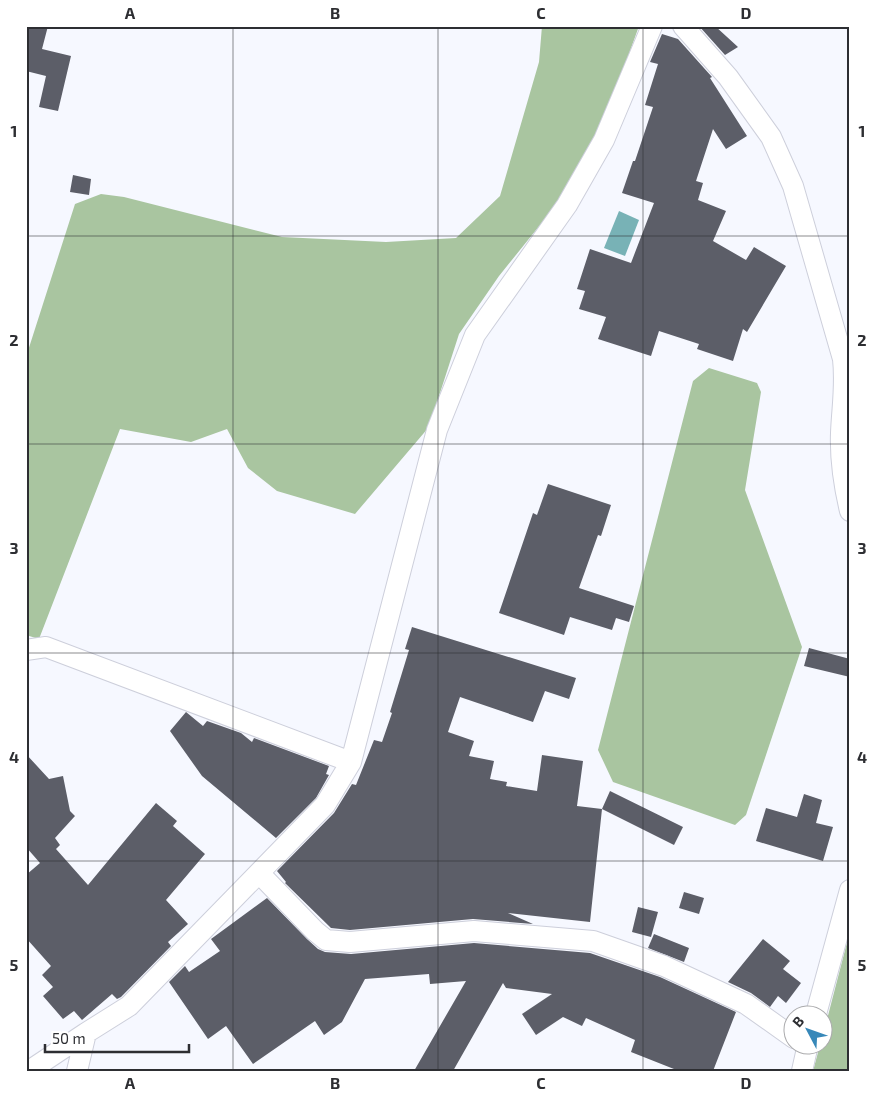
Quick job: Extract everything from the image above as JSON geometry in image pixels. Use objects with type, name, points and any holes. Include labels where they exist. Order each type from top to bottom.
[{"type":"street","points":[[28,1071],[129,1006],[325,805],[350,762],[437,430],[475,335],[567,205],[604,140],[652,26]]},
{"type":"street","points":[[683,26],[728,77],[771,137],[793,186],[843,360],[845,376],[841,444],[850,511]]},
{"type":"street","points":[[26,650],[46,647],[350,762]]},
{"type":"street","points":[[259,873],[326,940],[350,942],[474,931],[593,941],[664,966],[746,1004],[784,1035]]},
{"type":"street","points":[[819,1004],[850,890]]},
{"type":"street","points":[[77,1071],[86,1033]]},
{"type":"green space","points":[[542,26],[639,26],[594,143],[557,204],[499,276],[459,334],[429,427],[355,514],[277,491],[248,468],[227,429],[191,442],[120,429],[39,639],[26,635],[26,357],[75,204],[101,194],[124,197],[282,237],[386,242],[456,238],[500,196],[539,62]]},
{"type":"green space","points":[[709,368],[757,383],[761,392],[745,490],[802,647],[746,815],[735,825],[613,782],[598,750],[693,381]]},
{"type":"green space","points":[[850,931],[850,1071],[813,1071],[818,1054],[834,1054],[834,1004],[831,1004]]},
{"type":"water","points":[[619,211],[639,220],[625,256],[604,248]]},
{"type":"building","points":[[26,26],[48,26],[42,49],[71,56],[58,111],[39,107],[46,76],[26,71]]},
{"type":"building","points":[[699,26],[715,26],[738,47],[725,55]]},
{"type":"building","points":[[662,34],[678,39],[712,77],[710,78],[747,136],[726,149],[713,129],[696,181],[703,183],[698,200],[726,211],[713,241],[746,260],[754,247],[786,266],[747,332],[743,329],[733,361],[697,349],[699,344],[659,331],[651,356],[598,339],[606,317],[579,309],[585,291],[577,289],[590,249],[631,263],[654,203],[622,193],[653,107],[645,105],[658,64],[650,62]]},
{"type":"building","points":[[73,175],[91,179],[89,195],[70,192]]},
{"type":"building","points":[[548,484],[611,505],[601,536],[598,535],[579,588],[634,606],[629,622],[616,618],[612,630],[570,617],[564,635],[499,613],[533,513],[537,515]]},
{"type":"building","points":[[412,627],[576,678],[569,699],[545,691],[533,722],[460,697],[448,732],[474,741],[469,756],[494,761],[490,779],[507,782],[506,786],[537,791],[542,755],[583,761],[577,806],[602,809],[590,922],[508,913],[533,924],[473,919],[350,930],[331,928],[285,883],[277,871],[334,813],[352,784],[356,785],[374,740],[382,742],[409,650],[405,649]]},
{"type":"building","points":[[809,648],[850,659],[850,677],[804,666]]},
{"type":"building","points":[[186,712],[203,726],[207,721],[241,733],[252,742],[254,738],[329,766],[326,774],[329,775],[316,798],[276,838],[202,776],[170,731]]},
{"type":"building","points":[[26,754],[49,779],[63,776],[70,811],[75,816],[55,838],[60,845],[56,849],[88,885],[156,803],[177,821],[173,826],[205,854],[166,900],[188,924],[168,942],[171,946],[121,997],[117,999],[112,994],[82,1020],[74,1011],[63,1019],[43,996],[53,987],[42,975],[51,966],[26,938],[26,875],[40,863],[26,847]]},
{"type":"building","points":[[610,791],[683,827],[674,845],[602,809]]},
{"type":"building","points":[[804,794],[822,800],[816,823],[833,827],[823,861],[756,841],[766,808],[797,817]]},
{"type":"building","points":[[684,892],[704,898],[699,914],[679,908]]},
{"type":"building","points":[[267,898],[307,939],[318,949],[325,952],[351,954],[474,943],[590,953],[660,977],[736,1012],[713,1071],[679,1071],[631,1052],[635,1040],[586,1018],[582,1026],[563,1017],[536,1035],[522,1014],[552,994],[506,988],[503,983],[453,1071],[414,1071],[466,981],[430,984],[429,974],[365,979],[342,1022],[324,1035],[315,1021],[253,1064],[226,1026],[208,1039],[169,982],[185,966],[189,972],[220,951],[211,939]]},
{"type":"building","points":[[638,907],[658,912],[651,937],[632,932]]},
{"type":"building","points":[[654,934],[689,948],[684,962],[648,948]]},
{"type":"building","points":[[763,939],[790,961],[783,969],[801,983],[786,1003],[778,996],[770,1007],[751,993],[728,982]]}]
